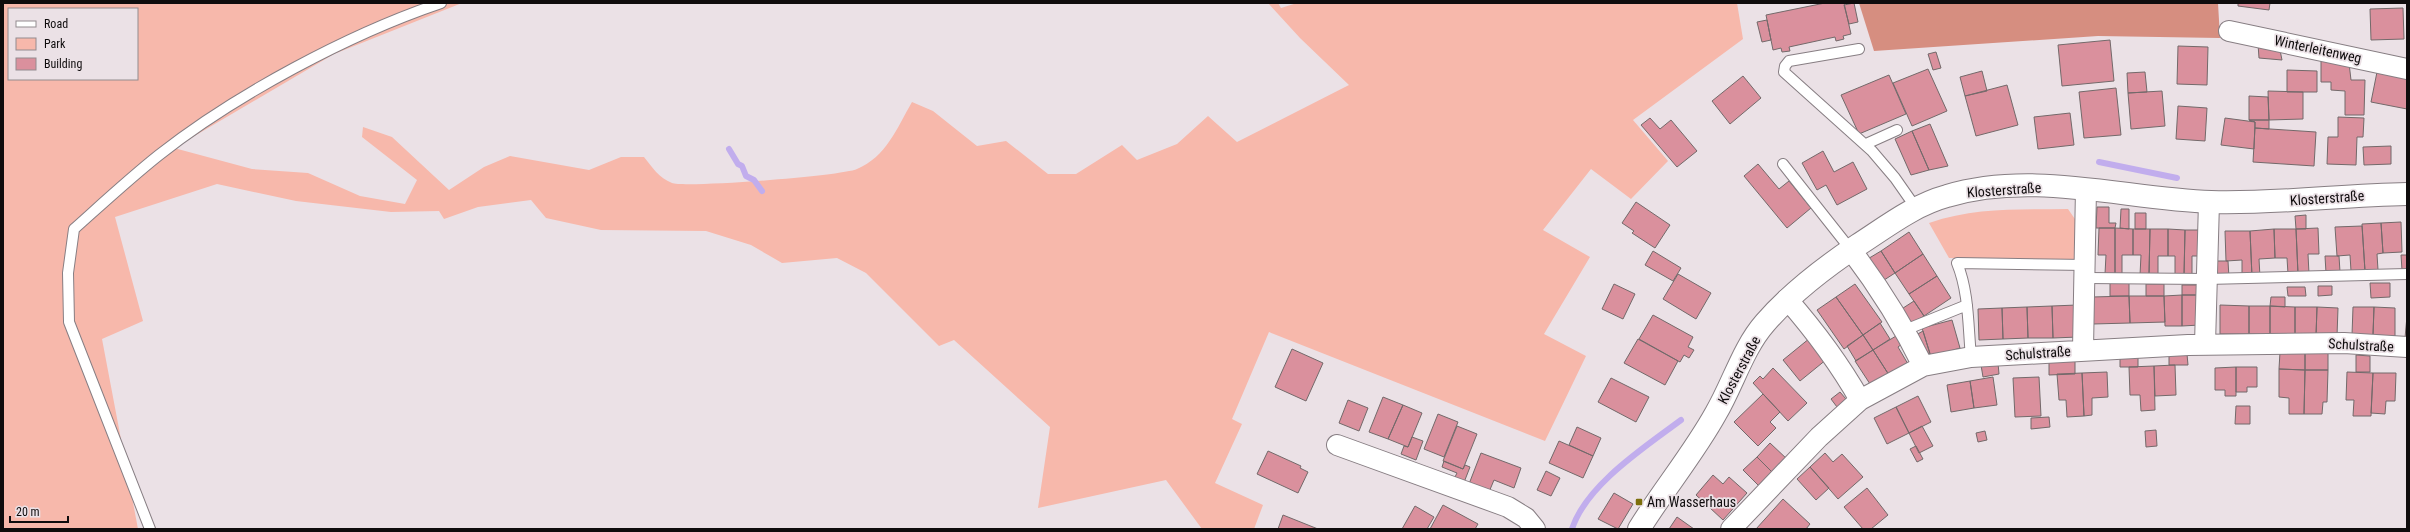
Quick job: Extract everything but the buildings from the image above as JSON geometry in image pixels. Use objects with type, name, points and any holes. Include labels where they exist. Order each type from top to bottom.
[{"type":"street","name":"Winterleitenweg","points":[[2229,31],[2407,69]]},
{"type":"street","name":"Klosterstraße","points":[[1639,529],[1717,412],[1736,371],[1763,324],[1787,299],[1851,250],[1916,208],[1947,196],[1981,189],[2019,186],[2086,188],[2209,202],[2267,202],[2407,194]]},
{"type":"street","points":[[2083,349],[2086,272],[2086,188]]},
{"type":"street","points":[[2205,344],[2209,202]]},
{"type":"street","points":[[1851,250],[1873,279],[1905,330],[1923,366]]},
{"type":"street","points":[[1787,299],[1821,338],[1840,364],[1860,400]]},
{"type":"street","name":"Schulstraße","points":[[1731,529],[1819,437],[1860,400],[1923,366],[1971,357],[2083,349],[2205,344],[2344,343],[2407,347]]},
{"type":"street","points":[[1338,445],[1508,508],[1526,518],[1535,529]]},
{"type":"lane","points":[[150,529],[69,322],[68,273],[74,229],[159,155],[224,110],[328,51],[441,3]]},
{"type":"lane","points":[[1859,49],[1789,61],[1785,66],[1784,72],[1788,79],[1866,144],[1895,178],[1916,208]]},
{"type":"lane","points":[[1866,144],[1897,130]]},
{"type":"lane","points":[[1783,164],[1851,250]]},
{"type":"lane","points":[[1971,357],[1967,305],[1962,275],[1957,263],[2207,279],[2407,274]]},
{"type":"lane","points":[[1905,330],[1967,305]]},
{"type":"green space","points":[[3,3],[462,3],[334,54],[174,148],[252,169],[308,173],[360,196],[405,204],[417,180],[362,137],[363,127],[392,137],[449,190],[484,167],[510,156],[589,170],[621,157],[644,157],[660,175],[672,183],[732,183],[824,175],[857,169],[876,157],[890,141],[912,102],[933,111],[977,146],[1006,141],[1048,174],[1076,174],[1122,145],[1137,160],[1177,144],[1208,116],[1237,142],[1349,85],[1300,38],[1268,3],[1278,3],[1281,8],[1297,3],[1737,3],[1743,39],[1633,120],[1668,161],[1631,199],[1591,169],[1543,230],[1590,257],[1544,334],[1586,356],[1545,441],[1269,332],[1232,419],[1242,424],[1215,483],[1263,505],[1254,529],[1202,529],[1166,480],[1038,508],[1050,427],[954,340],[939,346],[866,273],[837,258],[782,263],[751,245],[706,231],[601,230],[546,218],[531,200],[478,207],[444,219],[439,211],[391,212],[296,201],[217,184],[115,217],[143,321],[102,339],[138,529],[3,529]]},
{"type":"green space","points":[[2068,209],[2077,222],[2079,260],[1949,258],[1929,223],[1964,214],[1998,210]]},
{"type":"shaded area","points":[[1859,3],[2218,3],[2220,38],[2098,36],[1874,51]]},
{"type":"waterway","points":[[729,149],[738,164],[742,166],[746,176],[754,180],[762,191]]},
{"type":"waterway","points":[[2099,162],[2177,178]]},
{"type":"waterway","points":[[1572,529],[1579,513],[1603,482],[1634,455],[1681,420]]},
{"type":"place","name":"Am Wasserhaus","points":[[1639,502]]}]
